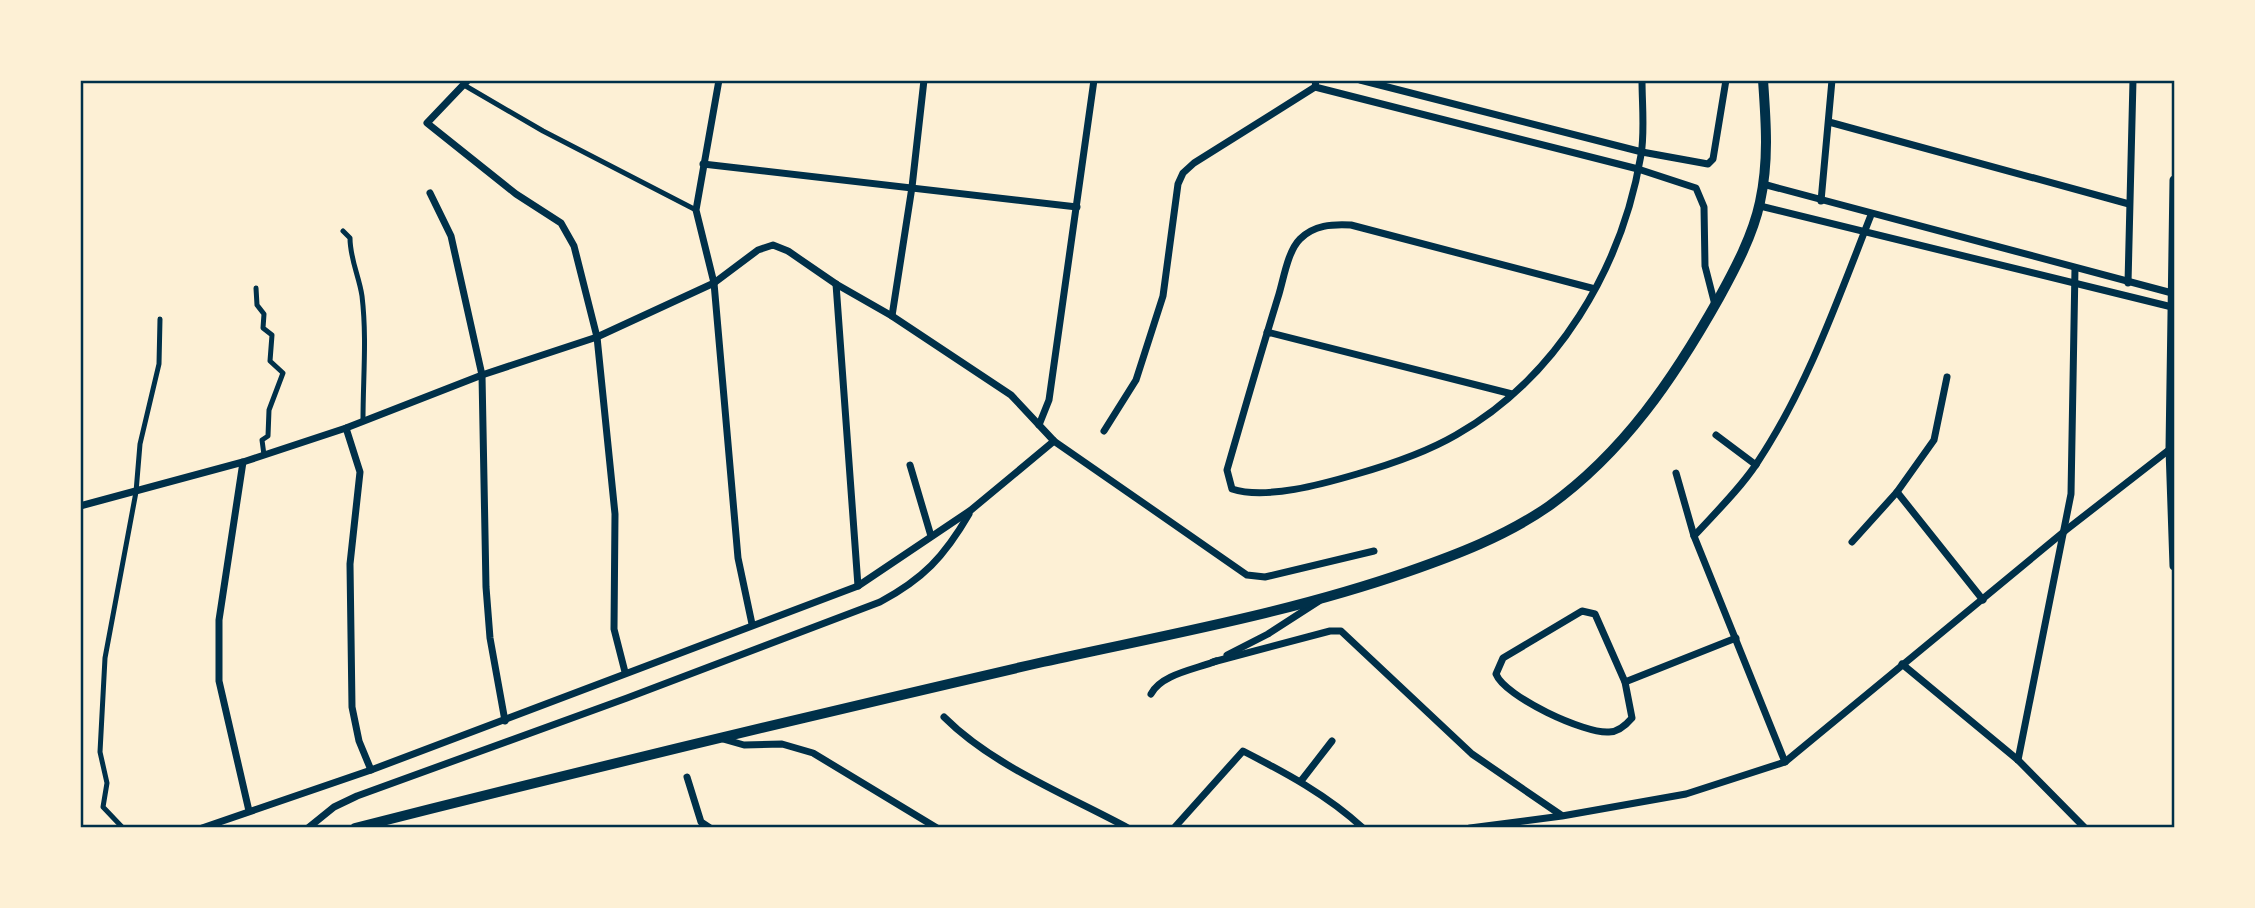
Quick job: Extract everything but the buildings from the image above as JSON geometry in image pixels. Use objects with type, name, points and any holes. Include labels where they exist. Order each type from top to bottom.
[{"type":"main road","points":[[355,828],[716,737],[1320,601],[1494,538],[1547,507],[1595,469],[1640,421],[1677,370],[1733,273],[1759,206],[1767,148],[1763,80]]},
{"type":"street","points":[[719,80],[696,210],[714,283],[738,558],[752,624]]},
{"type":"street","points":[[892,316],[912,187],[924,80]]},
{"type":"street","points":[[1039,425],[1049,400],[1094,80]]},
{"type":"street","points":[[1360,80],[1642,152],[1708,164],[1713,159],[1726,80]]},
{"type":"street","points":[[1595,289],[1351,225],[1332,224],[1312,229],[1299,240],[1268,332],[1227,470],[1232,489],[1249,495],[1328,482],[1406,460],[1456,436],[1512,394],[1546,363],[1595,289],[1619,238],[1642,152],[1642,80]]},
{"type":"street","points":[[1821,201],[1832,80]]},
{"type":"street","points":[[2128,283],[2133,80]]},
{"type":"street","points":[[625,672],[614,629],[615,514],[597,337],[574,246],[561,223],[516,194],[427,124],[466,83],[542,131],[696,210]]},
{"type":"street","points":[[1104,431],[1136,380],[1163,296],[1178,184],[1183,173],[1315,84],[1638,169],[1696,188],[1701,196],[1705,266],[1715,305]]},
{"type":"street","points":[[1829,122],[2129,204]]},
{"type":"street","points":[[703,164],[1077,207]]},
{"type":"street","points":[[2175,180],[2172,293],[2175,566]]},
{"type":"street","points":[[1763,184],[1871,215],[2172,293]]},
{"type":"street","points":[[430,193],[452,236],[482,375],[486,587],[490,638],[505,721]]},
{"type":"street","points":[[1759,206],[2172,307]]},
{"type":"street","points":[[1694,536],[1756,465],[1804,378],[1871,215]]},
{"type":"street","points":[[343,231],[350,238],[350,258],[361,293],[367,361],[363,420]]},
{"type":"street","points":[[80,506],[243,462],[346,428],[482,375],[597,337],[714,283],[758,250],[773,245],[788,251],[836,284],[892,316],[1011,395],[1054,441],[1247,575],[1265,577],[1374,551]]},
{"type":"street","points":[[2018,760],[2071,495],[2075,268]]},
{"type":"street","points":[[836,284],[858,586]]},
{"type":"street","points":[[256,288],[257,305],[264,314],[263,328],[272,335],[270,361],[283,373],[269,410],[268,436],[262,440],[264,455]]},
{"type":"street","points":[[122,828],[103,807],[107,783],[100,752],[101,710],[105,658],[136,492],[140,444],[159,364],[159,319]]},
{"type":"street","points":[[1268,332],[1512,394]]},
{"type":"street","points":[[1852,542],[1897,492],[1934,440],[1947,377]]},
{"type":"street","points":[[346,428],[360,472],[350,564],[352,707],[359,741],[371,770]]},
{"type":"street","points":[[1716,435],[1756,465]]},
{"type":"street","points":[[202,828],[505,721],[625,672],[858,586],[971,510],[1054,441]]},
{"type":"street","points":[[1470,828],[1562,816],[1686,794],[1785,762],[2066,530],[2172,447]]},
{"type":"street","points":[[243,462],[219,620],[219,681],[233,752],[249,811]]},
{"type":"street","points":[[910,465],[931,536]]},
{"type":"street","points":[[1675,473],[1694,536],[1785,762]]},
{"type":"street","points":[[1897,492],[1983,600]]},
{"type":"street","points":[[307,828],[334,807],[357,796],[880,602],[911,585],[932,567],[954,539],[971,510]]},
{"type":"street","points":[[1213,662],[1268,634],[1320,601]]},
{"type":"street","points":[[1582,611],[1590,611],[1595,614],[1625,682],[1632,718],[1613,732],[1599,732],[1575,725],[1507,690],[1496,674],[1503,658],[1582,611]]},
{"type":"street","points":[[1151,694],[1154,688],[1167,679],[1213,662],[1330,631],[1341,631],[1472,754],[1562,816]]},
{"type":"street","points":[[1625,682],[1736,638]]},
{"type":"street","points":[[1902,664],[2018,760],[2085,828]]},
{"type":"street","points":[[944,717],[963,736],[1005,762],[1128,828]]},
{"type":"street","points":[[716,737],[744,745],[782,744],[813,753],[937,828]]},
{"type":"street","points":[[1301,781],[1332,741]]},
{"type":"street","points":[[1174,828],[1243,751],[1301,781],[1342,808],[1363,828]]},
{"type":"street","points":[[687,777],[701,822],[710,828]]}]
